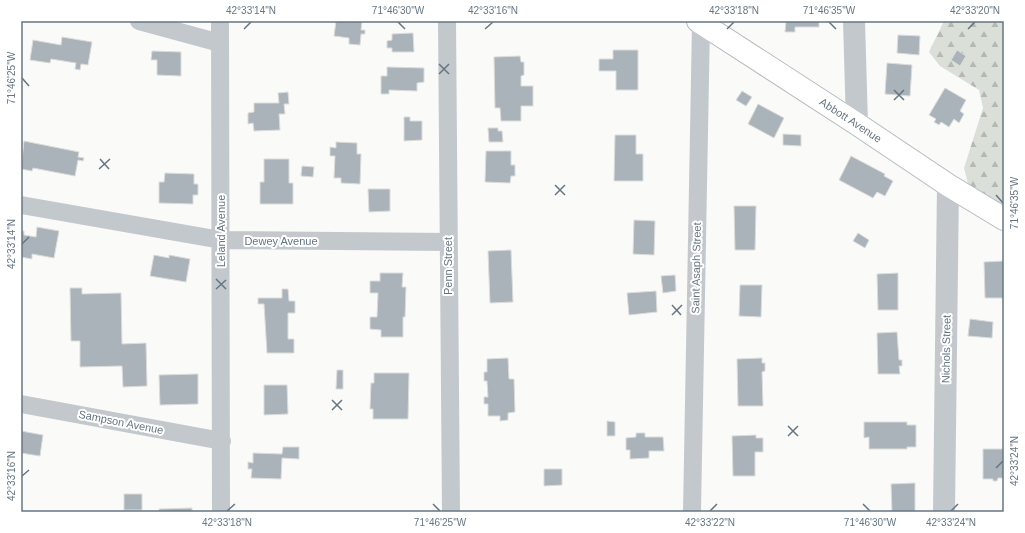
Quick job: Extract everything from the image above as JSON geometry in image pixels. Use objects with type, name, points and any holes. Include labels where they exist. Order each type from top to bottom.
[{"type":"main road","name":"Abbott Avenue","points":[[700,22],[948,185],[1004,219]]},
{"type":"street","points":[[139,21],[220,43]]},
{"type":"street","name":"Leland Avenue","points":[[220,21],[221,512]]},
{"type":"street","name":"Penn Street","points":[[447,21],[451,512]]},
{"type":"street","points":[[854,21],[857,124]]},
{"type":"street","name":"Saint Asaph Street","points":[[692,512],[700,22]]},
{"type":"street","name":"Nichols Street","points":[[944,512],[948,185]]},
{"type":"street","name":"Dewey Avenue","points":[[21,205],[221,240],[448,242]]},
{"type":"street","name":"Sampson Avenue","points":[[21,404],[222,441]]},
{"type":"green space","points":[[944,21],[1004,21],[1004,208],[969,188],[964,168],[983,108],[979,90],[940,66],[929,52]]},
{"type":"building","points":[[336,21],[362,21],[361,30],[365,30],[365,34],[361,34],[360,45],[349,44],[349,38],[334,36]]},
{"type":"building","points":[[786,21],[819,21],[819,27],[795,27],[795,32],[785,32]]},
{"type":"building","points":[[413,33],[414,52],[392,52],[392,48],[387,48],[387,41],[392,40],[392,34]]},
{"type":"building","points":[[898,35],[920,36],[919,55],[897,53]]},
{"type":"building","points":[[62,37],[92,42],[88,65],[81,64],[80,70],[75,69],[76,63],[51,59],[50,63],[30,60],[33,40],[61,45]]},
{"type":"building","points":[[613,50],[638,50],[638,90],[616,90],[616,71],[599,71],[599,59],[613,59]]},
{"type":"building","points":[[957,50],[966,56],[960,66],[951,60]]},
{"type":"building","points":[[152,51],[181,52],[181,76],[157,75],[157,60],[151,60]]},
{"type":"building","points":[[520,56],[521,62],[524,62],[524,75],[521,76],[521,86],[533,86],[533,106],[521,106],[521,121],[501,121],[500,108],[495,108],[494,57]]},
{"type":"building","points":[[887,63],[912,65],[910,96],[885,94]]},
{"type":"building","points":[[387,67],[424,68],[424,82],[417,83],[417,91],[389,90],[389,94],[381,94],[381,76],[387,76]]},
{"type":"building","points":[[945,88],[966,100],[960,111],[964,114],[959,123],[954,119],[949,127],[941,122],[939,125],[934,122],[936,119],[929,115]]},
{"type":"building","points":[[742,91],[752,97],[746,106],[736,100]]},
{"type":"building","points":[[288,92],[289,104],[284,104],[285,114],[279,114],[280,130],[254,131],[253,123],[248,124],[248,113],[254,112],[254,103],[279,103],[278,93]]},
{"type":"building","points":[[758,104],[784,118],[774,138],[748,124]]},
{"type":"building","points":[[404,117],[410,117],[410,121],[422,121],[422,140],[404,141]]},
{"type":"building","points":[[488,128],[498,128],[498,131],[502,131],[503,142],[489,142]]},
{"type":"building","points":[[783,134],[801,135],[801,146],[783,145]]},
{"type":"building","points":[[615,135],[636,135],[636,154],[643,154],[643,181],[614,181]]},
{"type":"building","points":[[24,141],[79,152],[78,157],[84,158],[83,161],[78,160],[75,176],[33,168],[32,171],[21,169]]},
{"type":"building","points":[[336,142],[357,143],[357,154],[361,154],[360,184],[341,183],[341,178],[334,178],[335,156],[330,156],[330,147],[336,148]]},
{"type":"building","points":[[486,151],[511,151],[511,165],[515,165],[515,176],[511,176],[510,183],[485,182]]},
{"type":"building","points":[[851,156],[885,174],[884,176],[893,181],[885,196],[877,192],[873,198],[839,180]]},
{"type":"building","points":[[264,159],[289,159],[289,183],[293,183],[293,204],[260,204],[260,182],[264,182]]},
{"type":"building","points":[[302,166],[314,167],[313,177],[301,176]]},
{"type":"building","points":[[165,173],[194,174],[194,184],[198,184],[198,195],[193,195],[193,204],[159,203],[159,182],[164,182]]},
{"type":"building","points":[[368,189],[390,189],[390,211],[369,212]]},
{"type":"building","points":[[734,206],[756,206],[755,250],[735,250]]},
{"type":"building","points":[[634,220],[655,221],[654,255],[633,254]]},
{"type":"building","points":[[37,227],[59,231],[54,258],[32,254],[32,259],[21,257],[21,231],[24,231],[24,235],[36,237]]},
{"type":"building","points":[[858,233],[869,240],[865,248],[853,241]]},
{"type":"building","points":[[511,250],[513,302],[490,303],[488,251]]},
{"type":"building","points":[[154,255],[169,258],[169,255],[190,259],[186,282],[150,276]]},
{"type":"building","points":[[1004,261],[1004,298],[985,298],[984,262]]},
{"type":"building","points":[[380,273],[403,273],[402,287],[406,287],[403,337],[381,337],[381,330],[370,329],[370,317],[377,317],[378,293],[370,293],[370,281],[380,281]]},
{"type":"building","points":[[898,273],[898,310],[878,310],[877,274]]},
{"type":"building","points":[[675,275],[676,291],[663,293],[661,276]]},
{"type":"building","points":[[740,285],[762,285],[761,317],[739,316]]},
{"type":"building","points":[[70,288],[82,288],[82,294],[121,293],[122,344],[146,343],[147,386],[123,387],[122,366],[80,367],[80,341],[71,341]]},
{"type":"building","points":[[282,289],[288,289],[289,301],[295,301],[295,313],[288,313],[288,339],[294,339],[294,353],[267,353],[264,304],[258,304],[258,298],[282,298]]},
{"type":"building","points":[[656,291],[657,312],[629,315],[627,293]]},
{"type":"building","points":[[970,319],[993,322],[992,338],[968,336]]},
{"type":"building","points":[[897,332],[899,360],[902,360],[902,366],[899,366],[900,374],[878,374],[877,333]]},
{"type":"building","points":[[508,358],[509,379],[514,379],[515,412],[508,413],[508,420],[500,421],[500,416],[488,416],[488,404],[484,404],[484,397],[488,397],[487,381],[484,381],[484,372],[487,372],[487,359]]},
{"type":"building","points":[[762,358],[762,363],[765,363],[765,371],[762,372],[763,406],[738,406],[737,359]]},
{"type":"building","points":[[337,370],[343,370],[343,389],[336,389]]},
{"type":"building","points":[[374,373],[409,373],[408,419],[373,419],[373,409],[370,409],[371,383],[374,383]]},
{"type":"building","points":[[198,374],[198,404],[160,405],[159,375]]},
{"type":"building","points":[[264,385],[287,385],[288,414],[264,415]]},
{"type":"building","points":[[607,421],[615,422],[615,436],[607,436]]},
{"type":"building","points":[[864,422],[907,422],[907,425],[916,425],[916,447],[907,447],[907,449],[869,449],[869,437],[864,438]]},
{"type":"building","points":[[21,431],[43,435],[40,456],[21,453]]},
{"type":"building","points":[[636,433],[645,433],[645,437],[663,437],[664,451],[649,451],[649,458],[630,459],[630,450],[626,450],[626,438],[636,437]]},
{"type":"building","points":[[756,435],[756,438],[763,438],[763,452],[755,452],[755,476],[733,476],[732,436]]},
{"type":"building","points":[[283,447],[299,447],[299,459],[282,458],[281,479],[251,478],[252,469],[248,469],[248,462],[253,463],[253,453],[282,454]]},
{"type":"building","points":[[983,449],[1004,449],[1004,478],[998,478],[997,481],[993,481],[993,479],[983,479]]},
{"type":"building","points":[[544,469],[562,469],[562,485],[544,486]]},
{"type":"building","points":[[915,483],[915,512],[892,512],[891,484]]},
{"type":"building","points":[[124,494],[142,494],[142,510],[124,510]]},
{"type":"building","points":[[192,508],[192,511],[197,512],[153,512],[159,511],[159,509]]}]
